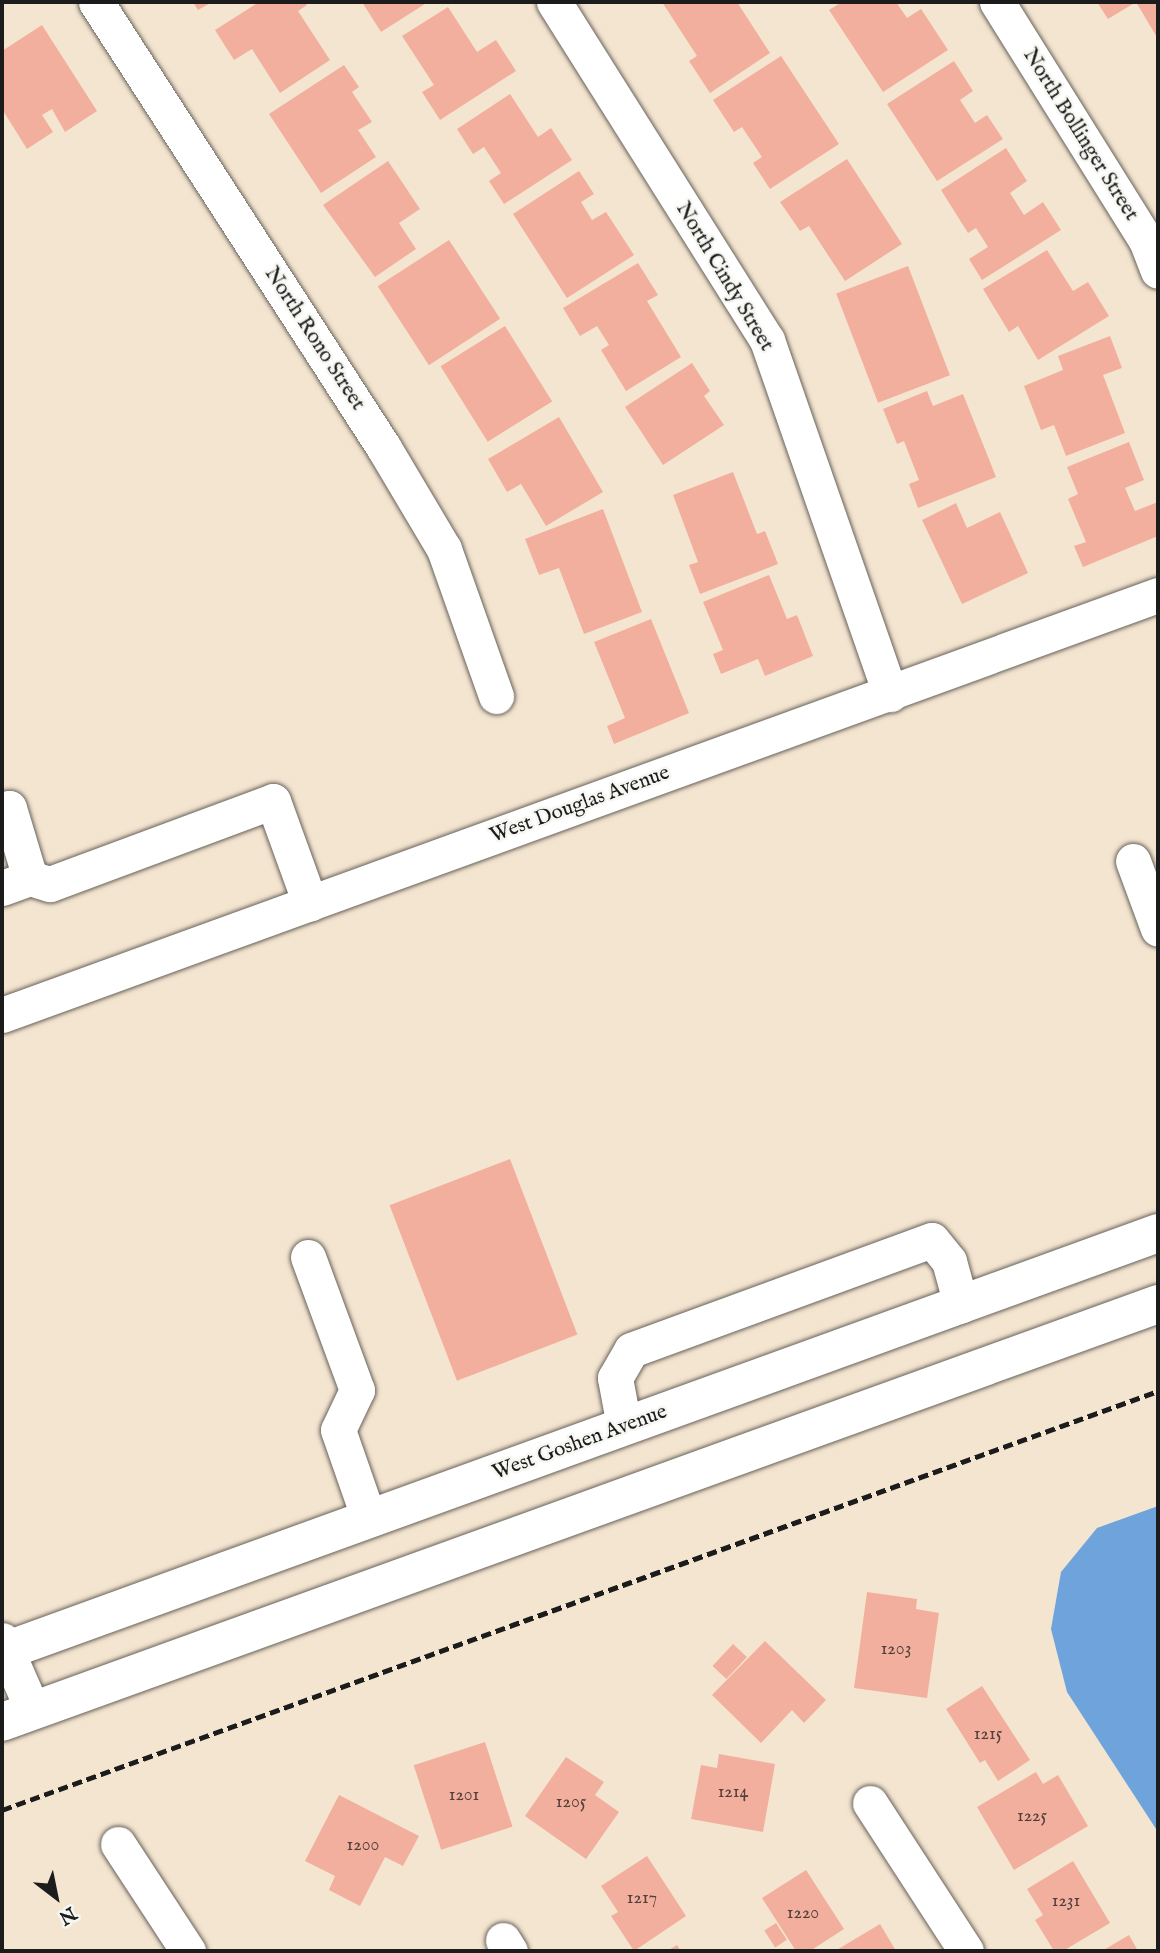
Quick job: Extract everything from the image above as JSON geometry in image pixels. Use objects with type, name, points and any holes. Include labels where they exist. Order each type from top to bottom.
[{"type":"main road","name":"West Goshen Avenue","points":[[4,1647],[369,1519],[1158,1233]]},
{"type":"main road","points":[[1097,1326],[1117,1296],[1158,1277]]},
{"type":"main road","points":[[17,1717],[1158,1304]]},
{"type":"street","name":"North Rono Street","points":[[96,2],[384,448],[444,550],[496,696]]},
{"type":"street","name":"North Cindy Street","points":[[554,2],[766,340],[890,694]]},
{"type":"street","name":"North Bollinger Street","points":[[997,2],[1146,240],[1158,271]]},
{"type":"street","name":"West Douglas Avenue","points":[[2,1015],[1158,595]]},
{"type":"street","points":[[2,812],[9,808],[16,883],[50,884],[273,801],[310,903]]},
{"type":"street","points":[[1133,861],[1158,929]]},
{"type":"street","points":[[624,1426],[615,1378],[631,1350],[932,1240],[948,1261],[961,1305]]},
{"type":"street","points":[[307,1257],[357,1390],[338,1430],[369,1519]]},
{"type":"street","points":[[4,1647],[17,1717]]},
{"type":"street","points":[[870,1803],[966,1951]]},
{"type":"street","points":[[118,1843],[188,1951]]},
{"type":"water","points":[[1158,1506],[1158,1832],[1067,1692],[1051,1629],[1061,1572],[1097,1528]]},
{"type":"building","points":[[193,2],[212,2],[198,10]]},
{"type":"building","points":[[259,2],[305,2],[307,5],[298,11],[330,60],[280,93],[252,49],[234,60],[215,30]]},
{"type":"building","points":[[362,2],[428,2],[381,32]]},
{"type":"building","points":[[662,2],[737,2],[770,53],[710,93],[689,61],[697,56]]},
{"type":"building","points":[[842,2],[896,2],[907,18],[921,9],[948,50],[883,92],[829,10]]},
{"type":"building","points":[[1097,2],[1136,2],[1108,19]]},
{"type":"building","points":[[1136,2],[1158,2],[1158,39]]},
{"type":"building","points":[[448,7],[477,52],[496,40],[516,71],[440,120],[422,92],[434,85],[402,36]]},
{"type":"building","points":[[42,25],[97,111],[65,132],[52,109],[42,115],[53,132],[27,149],[2,109],[2,51]]},
{"type":"building","points":[[781,56],[839,144],[770,189],[753,163],[762,157],[742,127],[734,132],[713,100]]},
{"type":"building","points":[[954,61],[973,91],[960,100],[975,123],[987,115],[1003,139],[937,181],[887,104]]},
{"type":"building","points":[[344,65],[359,87],[352,92],[372,122],[358,130],[376,157],[321,193],[269,114]]},
{"type":"building","points":[[510,94],[538,137],[551,128],[572,160],[504,204],[489,181],[501,173],[484,147],[473,154],[457,129]]},
{"type":"building","points":[[1006,148],[1027,181],[1010,193],[1024,215],[1043,202],[1061,230],[982,280],[969,259],[988,247],[976,228],[968,233],[941,190]]},
{"type":"building","points":[[847,159],[902,244],[845,281],[809,226],[800,231],[780,202]]},
{"type":"building","points":[[388,161],[420,209],[399,223],[416,249],[375,277],[323,205]]},
{"type":"building","points":[[579,171],[594,194],[581,202],[592,220],[606,212],[634,255],[567,298],[513,214]]},
{"type":"building","points":[[449,240],[500,319],[429,365],[378,286]]},
{"type":"building","points":[[1047,250],[1073,291],[1088,282],[1109,316],[1038,360],[1018,326],[1009,332],[983,289]]},
{"type":"building","points":[[638,263],[658,295],[647,301],[681,357],[626,391],[601,350],[609,345],[597,326],[580,336],[563,308]]},
{"type":"building","points":[[908,266],[950,375],[878,403],[836,294]]},
{"type":"building","points":[[505,326],[552,401],[488,442],[441,366]]},
{"type":"building","points":[[1110,336],[1122,368],[1103,375],[1125,433],[1066,456],[1054,425],[1041,430],[1024,386],[1063,370],[1058,356]]},
{"type":"building","points":[[692,363],[710,391],[704,396],[724,425],[663,465],[625,407]]},
{"type":"building","points":[[927,391],[933,406],[963,394],[996,477],[918,508],[909,484],[919,480],[904,441],[897,444],[883,409]]},
{"type":"building","points":[[559,417],[603,492],[546,526],[521,484],[507,492],[488,459]]},
{"type":"building","points":[[1129,442],[1144,480],[1125,488],[1135,511],[1158,502],[1158,536],[1083,567],[1074,546],[1086,542],[1068,499],[1078,494],[1067,467]]},
{"type":"building","points":[[733,472],[757,534],[765,531],[778,564],[700,594],[689,565],[698,562],[673,495]]},
{"type":"building","points":[[956,503],[967,528],[1000,512],[1028,573],[962,604],[922,520]]},
{"type":"building","points":[[603,509],[642,612],[584,634],[559,568],[539,575],[525,539]]},
{"type":"building","points":[[769,575],[787,619],[797,615],[813,656],[765,676],[758,659],[721,674],[713,654],[723,650],[703,602]]},
{"type":"building","points":[[651,619],[689,713],[614,744],[607,726],[625,718],[594,642]]},
{"type":"building","points":[[510,1159],[577,1335],[457,1381],[390,1205]]},
{"type":"building","points":[[867,1592],[917,1599],[916,1609],[939,1613],[927,1698],[854,1688]]},
{"type":"building","points":[[765,1641],[826,1700],[804,1723],[792,1710],[761,1743],[712,1695]]},
{"type":"building","points":[[733,1644],[747,1657],[726,1679],[713,1666]]},
{"type":"building","points":[[982,1686],[1030,1760],[998,1781],[985,1760],[980,1763],[946,1709]]},
{"type":"building","points":[[485,1742],[513,1827],[441,1850],[414,1765]]},
{"type":"building","points":[[719,1754],[775,1764],[763,1832],[691,1819],[701,1765],[717,1768]]},
{"type":"building","points":[[566,1757],[604,1782],[595,1795],[619,1812],[586,1859],[525,1816]]},
{"type":"building","points":[[1036,1772],[1043,1784],[1058,1775],[1088,1826],[1014,1870],[977,1807]]},
{"type":"building","points":[[339,1795],[419,1836],[403,1866],[385,1857],[360,1906],[329,1890],[335,1876],[305,1861]]},
{"type":"building","points":[[647,1856],[686,1916],[634,1951],[611,1916],[618,1912],[601,1886]]},
{"type":"building","points":[[1073,1861],[1110,1923],[1063,1951],[1054,1951],[1035,1920],[1043,1915],[1027,1889]]},
{"type":"building","points":[[806,1870],[844,1929],[810,1951],[796,1951],[762,1898]]},
{"type":"building","points":[[776,1923],[787,1940],[775,1947],[764,1931]]},
{"type":"building","points":[[880,1924],[896,1951],[835,1951]]},
{"type":"building","points":[[1129,1935],[1138,1951],[1102,1951]]},
{"type":"building","points":[[677,1945],[681,1951],[667,1951]]},
{"type":"railway","points":[[2,1810],[1158,1391]]}]
